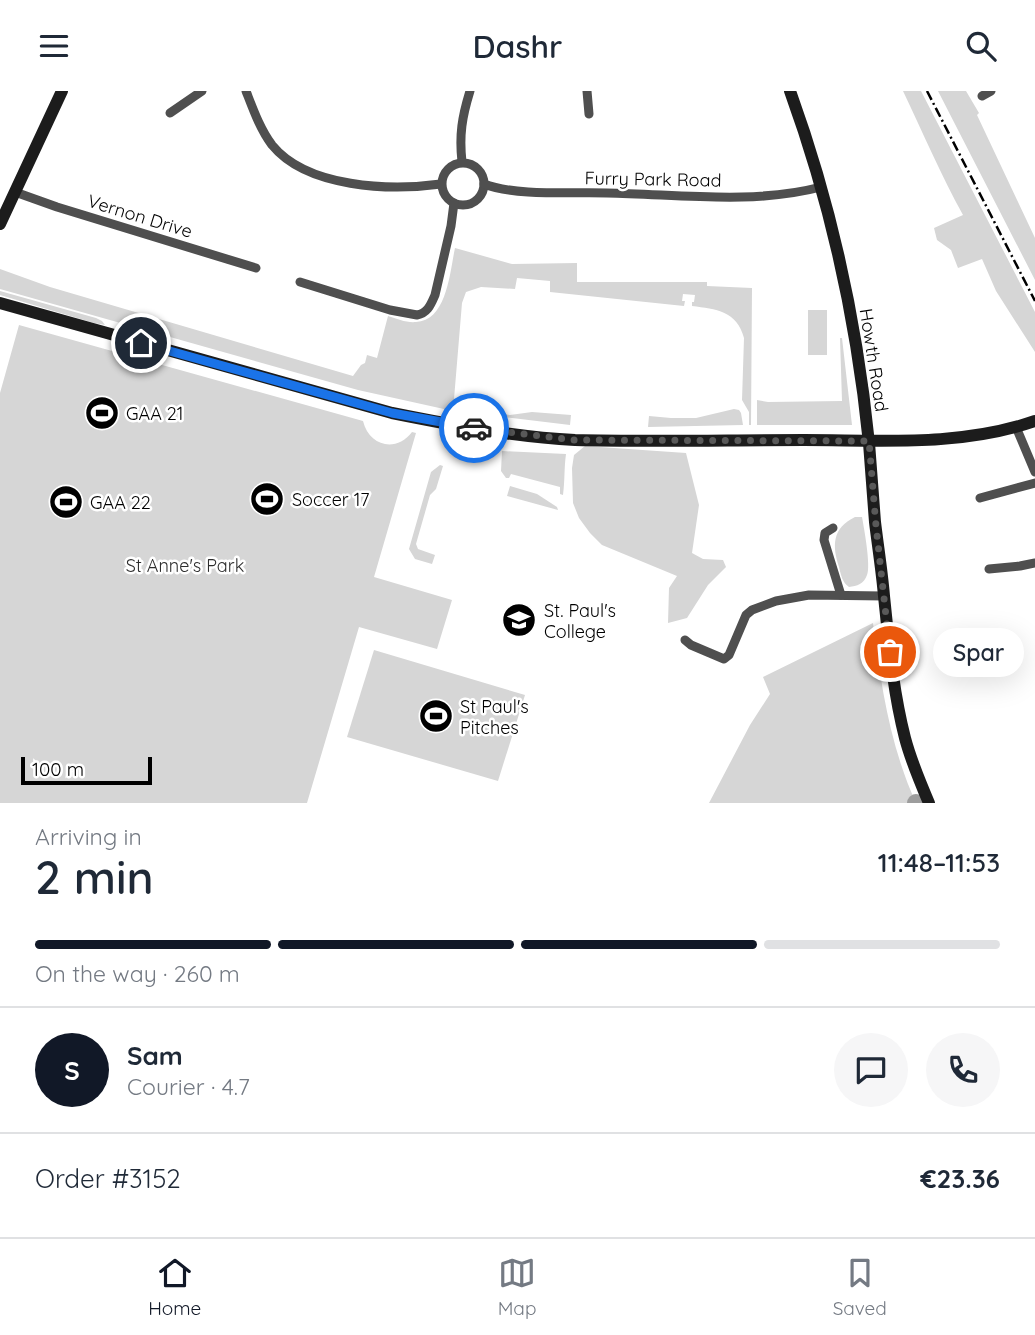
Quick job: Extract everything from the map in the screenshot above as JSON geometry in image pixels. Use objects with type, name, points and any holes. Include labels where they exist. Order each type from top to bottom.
[{"type":"main road","points":[[0,224],[62,91]]},
{"type":"main road","name":"Howth Road","points":[[790,91],[821,187],[844,282],[869,441],[875,523],[893,683],[915,771],[929,803]]},
{"type":"main road","points":[[0,303],[385,411],[457,426],[574,440],[919,441],[966,437],[1035,421]]},
{"type":"street","points":[[170,113],[202,91]]},
{"type":"street","points":[[246,91],[262,131],[272,145],[288,160],[307,171],[339,181],[390,186],[421,187],[441,184]]},
{"type":"street","points":[[462,162],[462,118],[470,91]]},
{"type":"street","points":[[587,91],[589,114]]},
{"type":"street","points":[[982,96],[991,91]]},
{"type":"street","points":[[462,162],[469,163],[480,171],[484,184],[479,197],[468,204],[454,203],[445,195],[441,184],[442,177],[450,166],[462,162]]},
{"type":"street","name":"Furry Park Road","points":[[484,184],[542,192],[707,196],[768,196],[821,187]]},
{"type":"street","name":"Vernon Drive","points":[[15,192],[256,268]]},
{"type":"street","points":[[300,282],[390,310],[422,314],[435,295],[454,203]]},
{"type":"street","points":[[1016,427],[1035,473]]},
{"type":"street","points":[[980,498],[1035,483]]},
{"type":"street","points":[[834,528],[825,533],[824,540],[841,595]]},
{"type":"street","points":[[989,569],[1035,563]]},
{"type":"street","points":[[685,640],[724,659],[729,655],[746,615],[752,610],[776,601],[809,595],[884,596]]},
{"type":"green space","points":[[903,91],[921,91],[1035,312],[1035,352],[996,291],[982,259],[958,268],[951,250],[937,240],[934,228],[963,215]]},
{"type":"green space","points":[[938,91],[966,91],[979,113],[977,115],[1035,238],[1035,280]]},
{"type":"green space","points":[[455,248],[512,264],[577,263],[577,282],[707,282],[707,286],[752,288],[751,425],[749,412],[742,400],[744,338],[741,329],[724,313],[692,306],[695,295],[683,294],[684,306],[550,292],[550,281],[517,278],[515,289],[481,287],[466,292],[462,303],[453,411],[358,390],[0,289],[0,269],[50,287],[353,376],[365,363],[367,355],[377,358],[388,316],[416,322],[434,313],[441,304],[449,281]]},
{"type":"green space","points":[[0,291],[96,318],[105,325],[0,295]]},
{"type":"green space","points":[[808,310],[827,310],[827,355],[808,355]]},
{"type":"green space","name":"St Anne's Park","points":[[19,325],[363,421],[371,436],[384,444],[398,443],[412,432],[416,433],[374,577],[452,600],[437,649],[359,627],[307,803],[0,803],[0,393]]},
{"type":"green space","points":[[840,338],[852,425],[757,425],[757,400],[842,401]]},
{"type":"green space","points":[[461,400],[474,410],[510,415],[532,412],[571,415],[570,425],[461,412]]},
{"type":"green space","points":[[734,409],[741,413],[743,425],[648,427],[649,416],[696,418]]},
{"type":"green space","points":[[585,446],[686,453],[699,505],[692,553],[703,559],[723,560],[726,567],[708,585],[687,618],[668,623],[669,588],[677,576],[602,545],[579,518],[573,503],[572,468],[574,455]]},
{"type":"green space","points":[[502,451],[566,454],[563,495],[560,494],[560,487],[511,474],[506,478],[501,471]]},
{"type":"green space","points":[[440,465],[443,466],[436,489],[430,495],[416,544],[418,549],[435,555],[432,564],[415,559],[409,549],[431,472]]},
{"type":"green space","points":[[510,486],[537,494],[558,510],[507,496]]},
{"type":"green space","points":[[855,517],[862,517],[868,570],[862,582],[849,587],[841,576],[835,545],[842,526]]},
{"type":"green space","points":[[873,623],[893,737],[916,803],[709,803],[750,725],[770,694],[763,677]]},
{"type":"green space","name":"St Paul's Pitches","points":[[374,650],[525,695],[498,781],[347,737]]},
{"type":"railway","points":[[927,91],[1035,301]]},
{"type":"way so far","points":[[474,428],[574,440],[869,441],[890,652]]},
{"type":"place","name":"GAA 21","points":[[102,413]]},
{"type":"place","name":"Soccer 17","points":[[267,499]]},
{"type":"place","name":"GAA 22","points":[[66,502]]},
{"type":"place","name":"St. Paul's College","points":[[519,620]]},
{"type":"place","name":"Spar","points":[[890,652]]},
{"type":"place","name":"St Paul's Pitches","points":[[436,716]]},
{"type":"route","points":[[141,343],[392,413],[474,428]]}]
